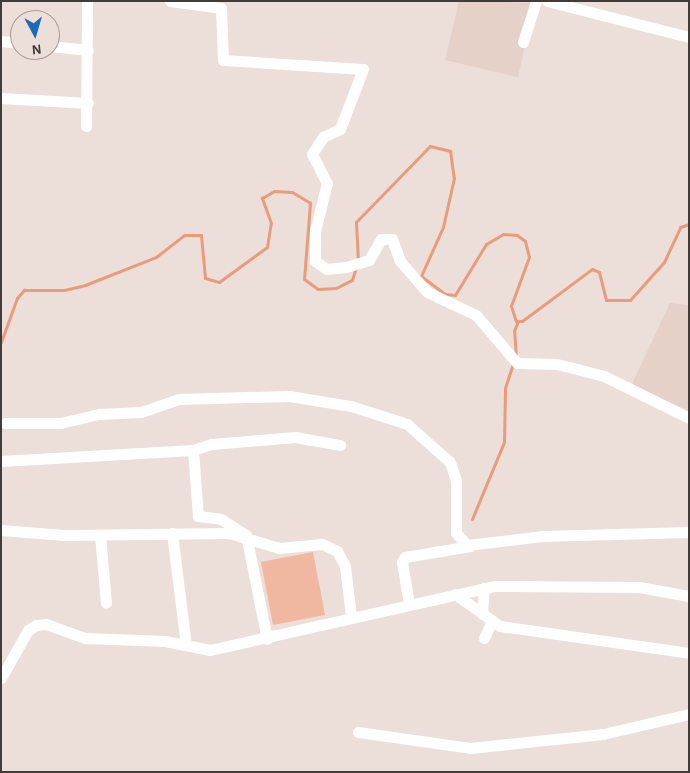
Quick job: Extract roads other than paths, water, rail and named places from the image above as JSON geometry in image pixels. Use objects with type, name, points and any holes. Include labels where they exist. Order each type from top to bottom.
[{"type":"street","points":[[86,126],[88,103],[87,1]]},
{"type":"street","points":[[170,1],[222,8],[223,60],[362,68],[340,129],[323,137],[312,154],[327,183],[315,231],[315,261],[327,269],[346,267],[369,260],[381,239],[392,239],[400,261],[427,292],[476,315],[514,361],[557,364],[604,376],[689,418]]},
{"type":"street","points":[[523,42],[536,1]]},
{"type":"street","points":[[547,1],[689,37]]},
{"type":"street","points":[[60,47],[88,50]]},
{"type":"street","points":[[1,98],[88,103]]},
{"type":"street","points":[[5,423],[60,423],[99,414],[140,412],[179,398],[289,396],[351,406],[407,424],[450,462],[456,480],[456,533],[470,546]]},
{"type":"street","points":[[1,461],[193,450],[212,444],[295,437],[340,445]]},
{"type":"street","points":[[193,450],[198,516],[221,519],[246,536],[279,548],[310,543],[337,551],[345,566],[351,616]]},
{"type":"street","points":[[1,530],[100,535],[172,533],[246,536]]},
{"type":"street","points":[[409,604],[402,562],[405,557],[542,536],[689,532]]},
{"type":"street","points":[[172,533],[186,645]]},
{"type":"street","points":[[100,535],[106,603]]},
{"type":"street","points":[[246,536],[267,639]]},
{"type":"street","points":[[1,678],[28,630],[36,625],[46,624],[85,638],[186,645],[210,650],[267,639],[351,616],[484,588],[563,584],[639,587],[689,596]]},
{"type":"street","points":[[484,588],[487,618],[484,638]]},
{"type":"street","points":[[456,594],[500,626],[689,653]]},
{"type":"street","points":[[358,732],[470,748],[604,734],[689,714]]},
{"type":"waterway","points":[[358,261],[356,222],[430,146],[450,151],[454,178],[443,227],[421,276],[445,294],[455,295],[486,244],[503,234],[517,235],[525,241],[529,257],[511,306],[516,321],[522,321],[592,269],[599,272],[606,300],[630,300],[664,262],[680,227],[689,224]]},
{"type":"waterway","points":[[1,342],[17,298],[24,290],[64,290],[85,285],[156,257],[184,235],[201,235],[205,278],[219,282],[267,247],[271,223],[262,198],[274,191],[292,192],[310,203],[304,279],[318,289],[336,288],[352,280],[356,267]]},
{"type":"waterway","points":[[516,357],[514,331],[518,321]]},
{"type":"waterway","points":[[472,519],[504,442],[505,388],[513,363]]}]
